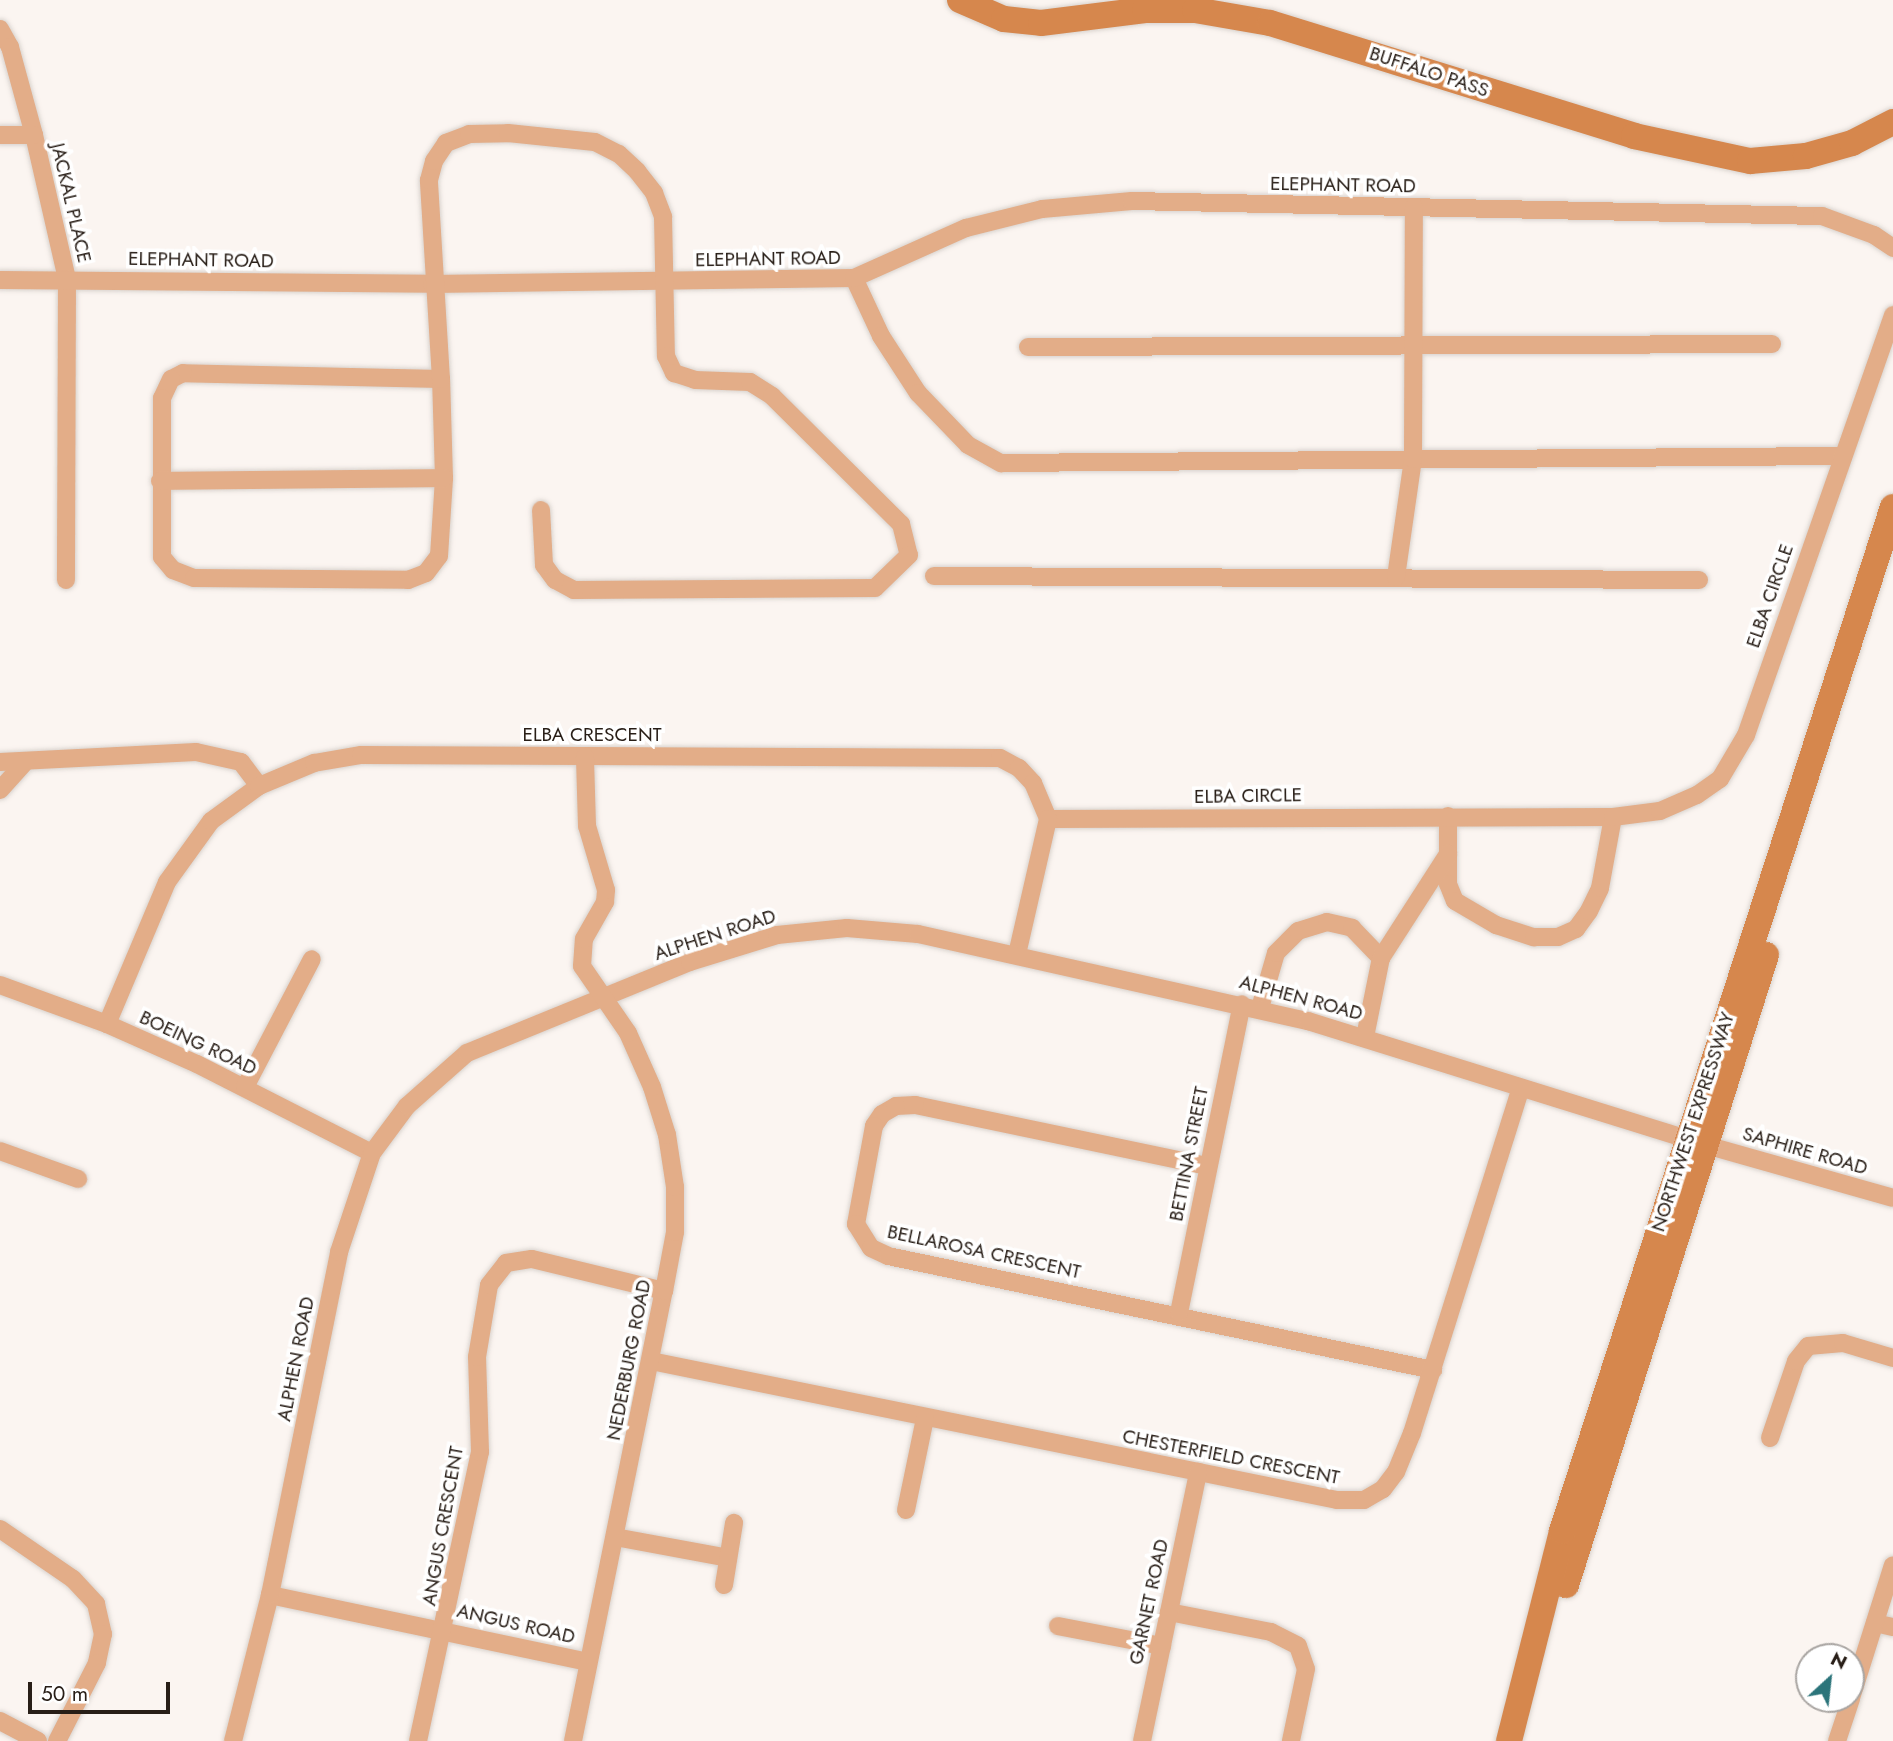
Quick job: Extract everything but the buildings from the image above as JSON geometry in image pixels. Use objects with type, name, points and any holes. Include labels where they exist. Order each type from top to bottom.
[{"type":"main road","name":"BUFFALO PASS","points":[[960,0],[1004,19],[1041,23],[1158,10],[1195,10],[1270,23],[1634,136],[1750,161],[1806,156],[1852,143],[1893,122]]},
{"type":"main road","name":"NORTHWEST EXPRESSWAY","points":[[1525,1741],[1579,1538],[1697,1142],[1893,507]]},
{"type":"main road","name":"NORTHWEST EXPRESSWAY","points":[[1509,1741],[1562,1531],[1697,1142],[1893,556]]},
{"type":"street","name":"JACKAL PLACE","points":[[0,29],[10,47],[34,135],[67,279],[66,580]]},
{"type":"street","points":[[442,379],[183,373],[171,379],[162,398],[162,557],[173,570],[194,578],[408,580],[426,573],[439,556],[444,478],[442,379],[432,284],[429,180],[434,161],[446,143],[469,134],[508,133],[595,142],[619,154],[637,171],[654,193],[663,217],[668,281],[666,356],[674,373],[695,380],[750,382],[772,396],[901,524],[909,555],[876,587],[573,590],[555,580],[544,565],[541,510]]},
{"type":"street","name":"JACKAL PLACE","points":[[0,135],[34,135]]},
{"type":"street","name":"ELEPHANT ROAD","points":[[0,279],[432,284],[854,278],[966,228],[1042,209],[1132,201],[1822,216],[1874,235],[1893,248]]},
{"type":"street","points":[[1396,577],[1413,459],[1414,207]]},
{"type":"street","points":[[854,278],[881,336],[918,393],[968,445],[1000,463],[1840,456]]},
{"type":"street","name":"ELBA CIRCLE","points":[[1048,819],[1613,817],[1660,811],[1697,795],[1720,779],[1735,760],[1840,456],[1893,315]]},
{"type":"street","points":[[1028,347],[1772,344]]},
{"type":"street","points":[[160,481],[444,478]]},
{"type":"street","points":[[934,576],[1699,580]]},
{"type":"street","points":[[0,762],[160,751],[223,754],[241,762],[259,786]]},
{"type":"street","name":"ELBA CRESCENT","points":[[107,1024],[167,882],[186,851],[211,821],[259,786],[314,763],[361,755],[1000,758],[1019,768],[1033,783],[1048,819]]},
{"type":"street","name":"NEDERBURG ROAD","points":[[573,1741],[587,1662],[651,1361],[664,1291],[675,1199],[667,1135],[633,1044],[606,996],[590,981],[580,953],[607,890],[587,827],[585,757]]},
{"type":"street","points":[[0,790],[26,761]]},
{"type":"street","points":[[1448,816],[1448,884],[1455,901],[1472,914],[1534,937],[1558,937],[1576,929],[1589,911],[1600,888],[1613,817]]},
{"type":"street","points":[[1017,954],[1048,819]]},
{"type":"street","points":[[1365,1037],[1381,958],[1448,854]]},
{"type":"street","points":[[1260,1008],[1276,953],[1298,931],[1327,922],[1352,928],[1381,958]]},
{"type":"street","name":"ALPHEN ROAD","points":[[233,1741],[270,1595],[340,1252],[372,1153],[407,1106],[467,1053],[606,996],[690,962],[777,935],[847,928],[896,932],[1017,954],[1260,1008],[1365,1037],[1697,1142]]},
{"type":"street","points":[[245,1087],[312,959]]},
{"type":"street","name":"BOEING ROAD","points":[[0,985],[107,1024],[245,1087],[372,1153]]},
{"type":"street","name":"BETTINA STREET","points":[[1179,1313],[1241,1004]]},
{"type":"street","name":"CHESTERFIELD CRESCENT","points":[[651,1361],[1337,1500],[1364,1500],[1383,1489],[1396,1472],[1433,1370],[1521,1088]]},
{"type":"street","name":"BELLAROSA CRESCENT","points":[[1207,1166],[915,1105],[895,1106],[882,1114],[874,1126],[856,1224],[871,1248],[888,1256],[1179,1313],[1433,1370]]},
{"type":"street","name":"SAPHIRE ROAD","points":[[1697,1142],[1893,1198]]},
{"type":"street","points":[[0,1151],[78,1179]]},
{"type":"street","name":"ANGUS CRESCENT","points":[[418,1741],[445,1629],[480,1452],[477,1357],[488,1285],[506,1263],[532,1259],[664,1291]]},
{"type":"street","points":[[1770,1438],[1796,1362],[1808,1346],[1843,1343],[1893,1358]]},
{"type":"street","points":[[906,1510],[925,1418]]},
{"type":"street","name":"GARNET ROAD","points":[[1142,1741],[1198,1472]]},
{"type":"street","points":[[724,1585],[734,1523]]},
{"type":"street","points":[[0,1529],[73,1579],[96,1604],[103,1634],[97,1663],[57,1741]]},
{"type":"street","points":[[615,1537],[728,1558]]},
{"type":"street","points":[[1865,1667],[1884,1625],[1893,1565]]},
{"type":"street","name":"ANGUS ROAD","points":[[270,1595],[445,1629],[587,1662]]},
{"type":"street","points":[[1169,1612],[1271,1632],[1298,1646],[1306,1669],[1291,1741]]},
{"type":"street","points":[[1058,1626],[1162,1646]]},
{"type":"street","points":[[1837,1741],[1846,1713]]},
{"type":"street","points":[[0,1721],[38,1741]]}]
